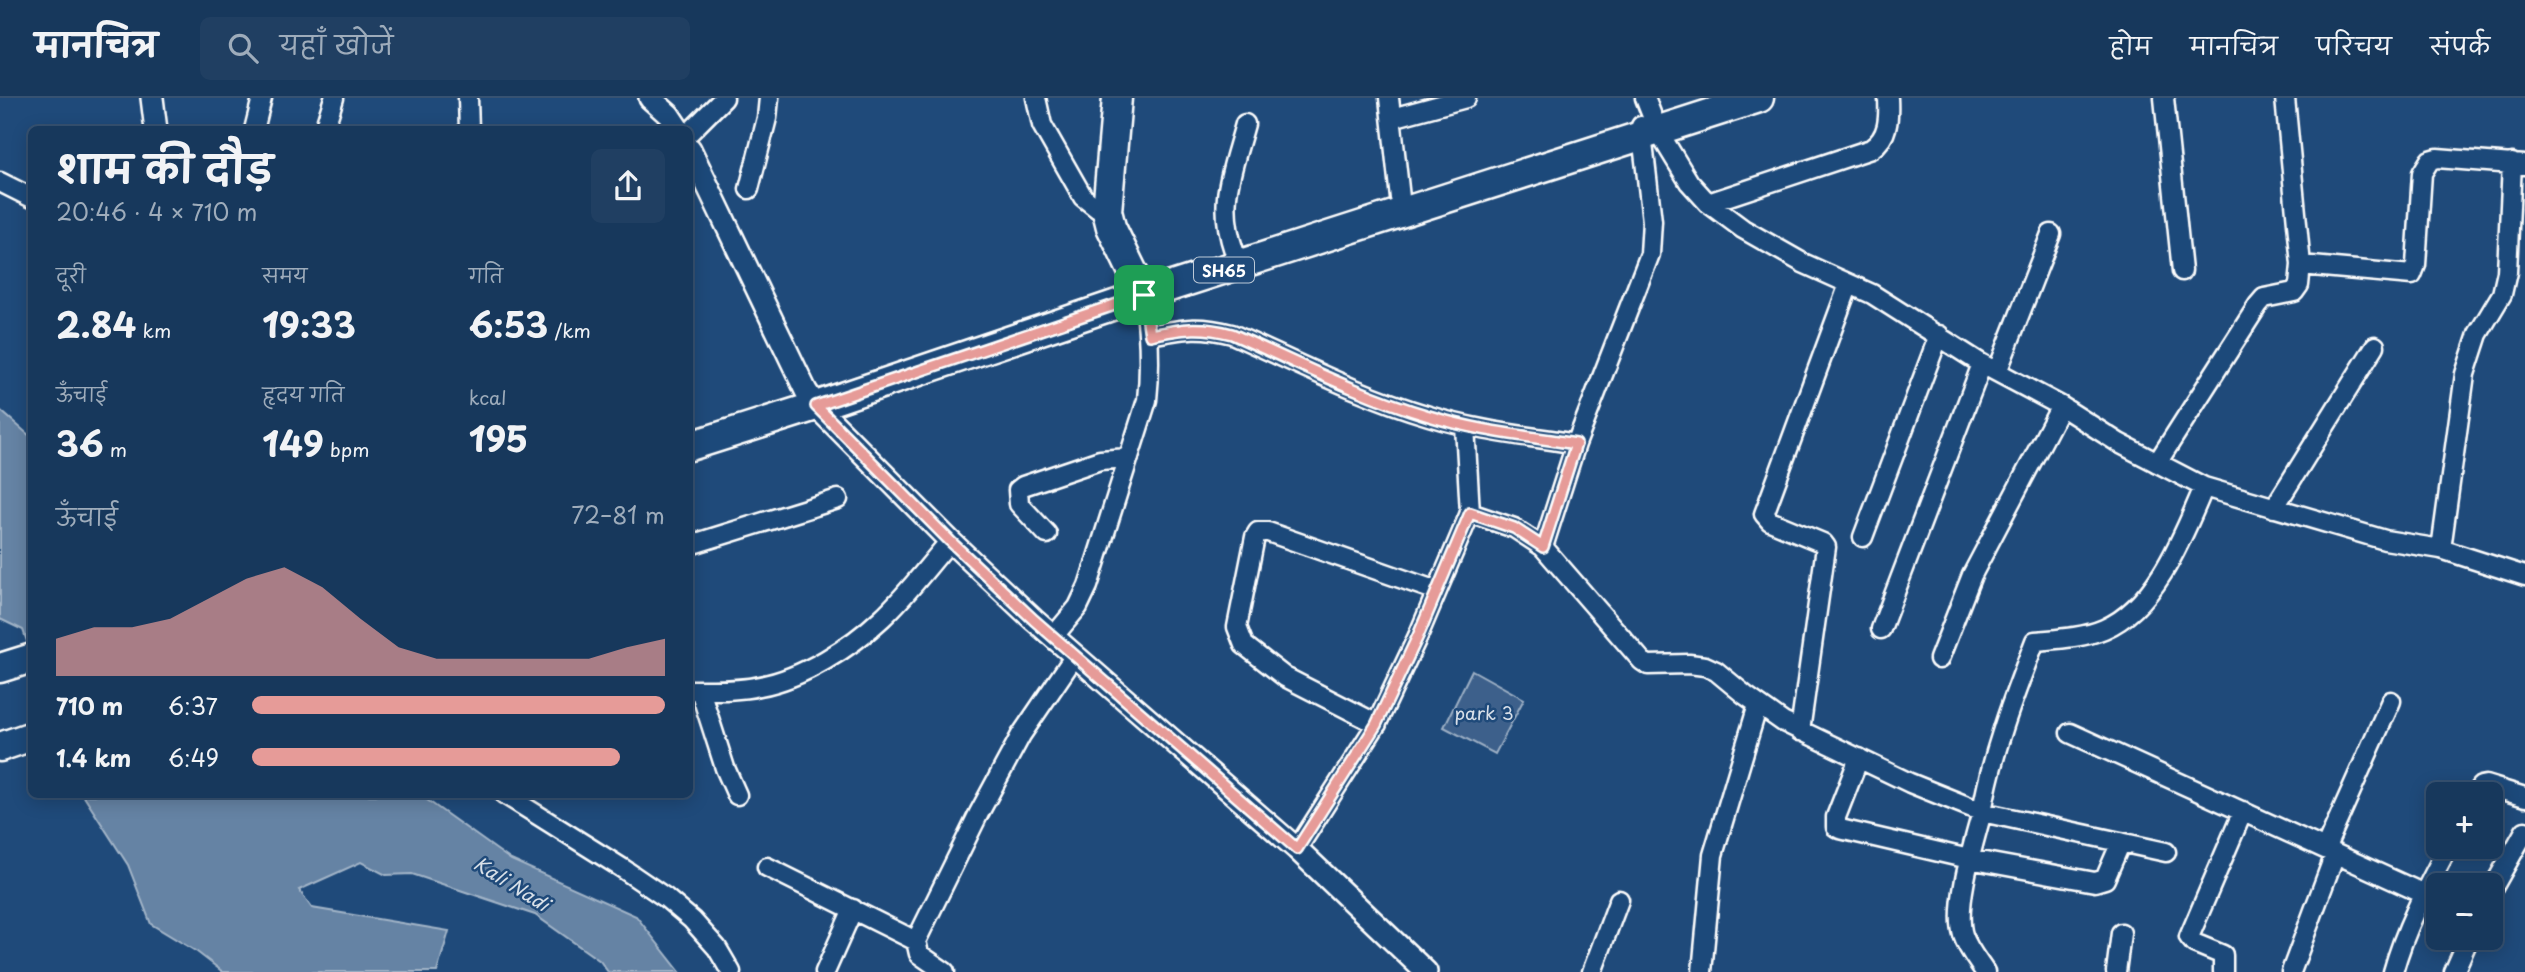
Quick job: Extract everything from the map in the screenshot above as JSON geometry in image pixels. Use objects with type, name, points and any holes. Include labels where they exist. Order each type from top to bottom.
[{"type":"main road","points":[[1117,98],[1107,211],[1111,227],[1141,289]]},
{"type":"main road","name":"SH65","points":[[693,445],[811,399],[1711,98]]},
{"type":"main road","name":"SH65","points":[[1141,289],[1234,251],[1648,120],[1759,98]]},
{"type":"main road","name":"SH65","points":[[693,427],[811,399]]},
{"type":"main road","points":[[0,668],[28,659]]},
{"type":"main road","points":[[0,747],[28,737]]},
{"type":"street","points":[[152,98],[156,126]]},
{"type":"street","points":[[255,126],[262,98]]},
{"type":"street","points":[[325,126],[334,98]]},
{"type":"street","points":[[468,98],[469,126]]},
{"type":"street","points":[[650,98],[669,115],[676,126]]},
{"type":"street","points":[[693,129],[724,98]]},
{"type":"street","points":[[749,189],[767,118],[769,98]]},
{"type":"street","points":[[1036,98],[1042,125],[1083,197],[1098,209],[1107,211]]},
{"type":"street","points":[[1389,98],[1400,198]]},
{"type":"street","points":[[1392,118],[1466,98]]},
{"type":"street","points":[[1708,203],[1871,149],[1881,143],[1886,133],[1888,98]]},
{"type":"street","points":[[2164,98],[2182,271]]},
{"type":"street","points":[[2157,463],[2258,305],[2264,298],[2294,292],[2299,285],[2301,265],[2284,98]]},
{"type":"street","points":[[1648,120],[1689,182],[1708,203],[1743,229],[1803,263],[1872,294],[1989,368],[2061,406],[2119,443],[2157,463],[2204,487],[2385,540],[2441,549],[2525,576]]},
{"type":"street","points":[[1543,547],[1576,444],[1650,254],[1652,221],[1648,120]]},
{"type":"street","points":[[1234,251],[1227,231],[1226,197],[1245,124]]},
{"type":"street","points":[[693,155],[811,399],[950,541],[1074,657],[1297,849],[1426,972]]},
{"type":"street","points":[[2301,265],[2412,275],[2416,265],[2422,173],[2430,160],[2437,158],[2518,164],[2507,272],[2502,294],[2478,334],[2465,374],[2441,549]]},
{"type":"street","points":[[0,183],[28,196]]},
{"type":"street","points":[[1881,629],[1989,368],[2052,234]]},
{"type":"street","points":[[1800,730],[1826,547],[1823,543],[1770,521],[1764,514],[1849,284]]},
{"type":"street","points":[[1053,637],[1078,607],[1088,586],[1147,400],[1150,335],[1141,289]]},
{"type":"street","points":[[1150,335],[1191,327],[1209,328],[1232,334],[1376,398],[1465,426],[1576,444]]},
{"type":"street","points":[[1863,537],[1938,335]]},
{"type":"street","points":[[2274,508],[2375,346]]},
{"type":"street","points":[[1939,659],[1972,575],[2061,406]]},
{"type":"street","points":[[1297,849],[1377,724],[1470,513],[1465,426]]},
{"type":"street","points":[[1047,534],[1019,504],[1018,490],[1100,460],[1129,458]]},
{"type":"street","points":[[1985,972],[1962,933],[1962,908],[1969,859],[2003,725],[2035,642],[2104,629],[2127,614],[2154,586],[2176,552],[2204,487]]},
{"type":"street","points":[[693,544],[838,499]]},
{"type":"street","points":[[1470,513],[1514,528],[1543,547],[1648,665],[1705,666],[1716,671],[1758,705],[1800,730],[1910,783],[1982,812],[2166,852]]},
{"type":"street","points":[[1377,724],[1285,677],[1244,645],[1237,627],[1255,537],[1258,532],[1268,531],[1437,591]]},
{"type":"street","points":[[737,795],[695,690],[761,686],[798,673],[845,647],[882,618],[950,541]]},
{"type":"street","points":[[945,972],[919,954],[916,941],[1021,735],[1074,657]]},
{"type":"street","points":[[2291,972],[2330,851],[2391,701]]},
{"type":"street","points":[[1702,972],[1713,855],[1758,705]]},
{"type":"street","points":[[2070,733],[2424,894]]},
{"type":"street","points":[[1859,758],[1836,817],[1836,827],[1969,859],[2102,882],[2108,875],[2121,842]]},
{"type":"street","points":[[2503,790],[2525,797]]},
{"type":"street","points":[[509,798],[666,898],[692,920],[717,948],[731,972]]},
{"type":"street","points":[[2223,972],[2223,955],[2194,943],[2189,937],[2243,811]]},
{"type":"street","points":[[2501,873],[2525,831]]},
{"type":"street","points":[[2393,972],[2399,949],[2442,859]]},
{"type":"street","points":[[767,867],[916,941]]},
{"type":"street","points":[[1592,972],[1619,900]]},
{"type":"street","points":[[825,972],[853,909]]},
{"type":"street","points":[[2116,972],[2121,933]]},
{"type":"street","points":[[2454,972],[2464,950]]},
{"type":"green space","name":"park 3","points":[[1472,670],[1524,699],[1495,754],[1444,727]]},
{"type":"water","points":[[0,410],[28,434],[28,644],[23,630],[0,619]]},
{"type":"water","name":"Kali Nadi","points":[[85,798],[424,798],[511,860],[636,916],[680,972],[608,972],[600,961],[535,915],[412,874],[386,875],[361,862],[299,890],[312,908],[449,931],[437,972],[223,972],[197,952],[151,924],[128,865]]},
{"type":"route","points":[[1144,295],[1150,335],[1191,327],[1209,328],[1232,334],[1376,398],[1429,416],[1465,426],[1576,444],[1543,547],[1514,528],[1470,513],[1418,636],[1376,725],[1297,849],[1074,657],[950,541],[816,406],[1144,295]]}]
